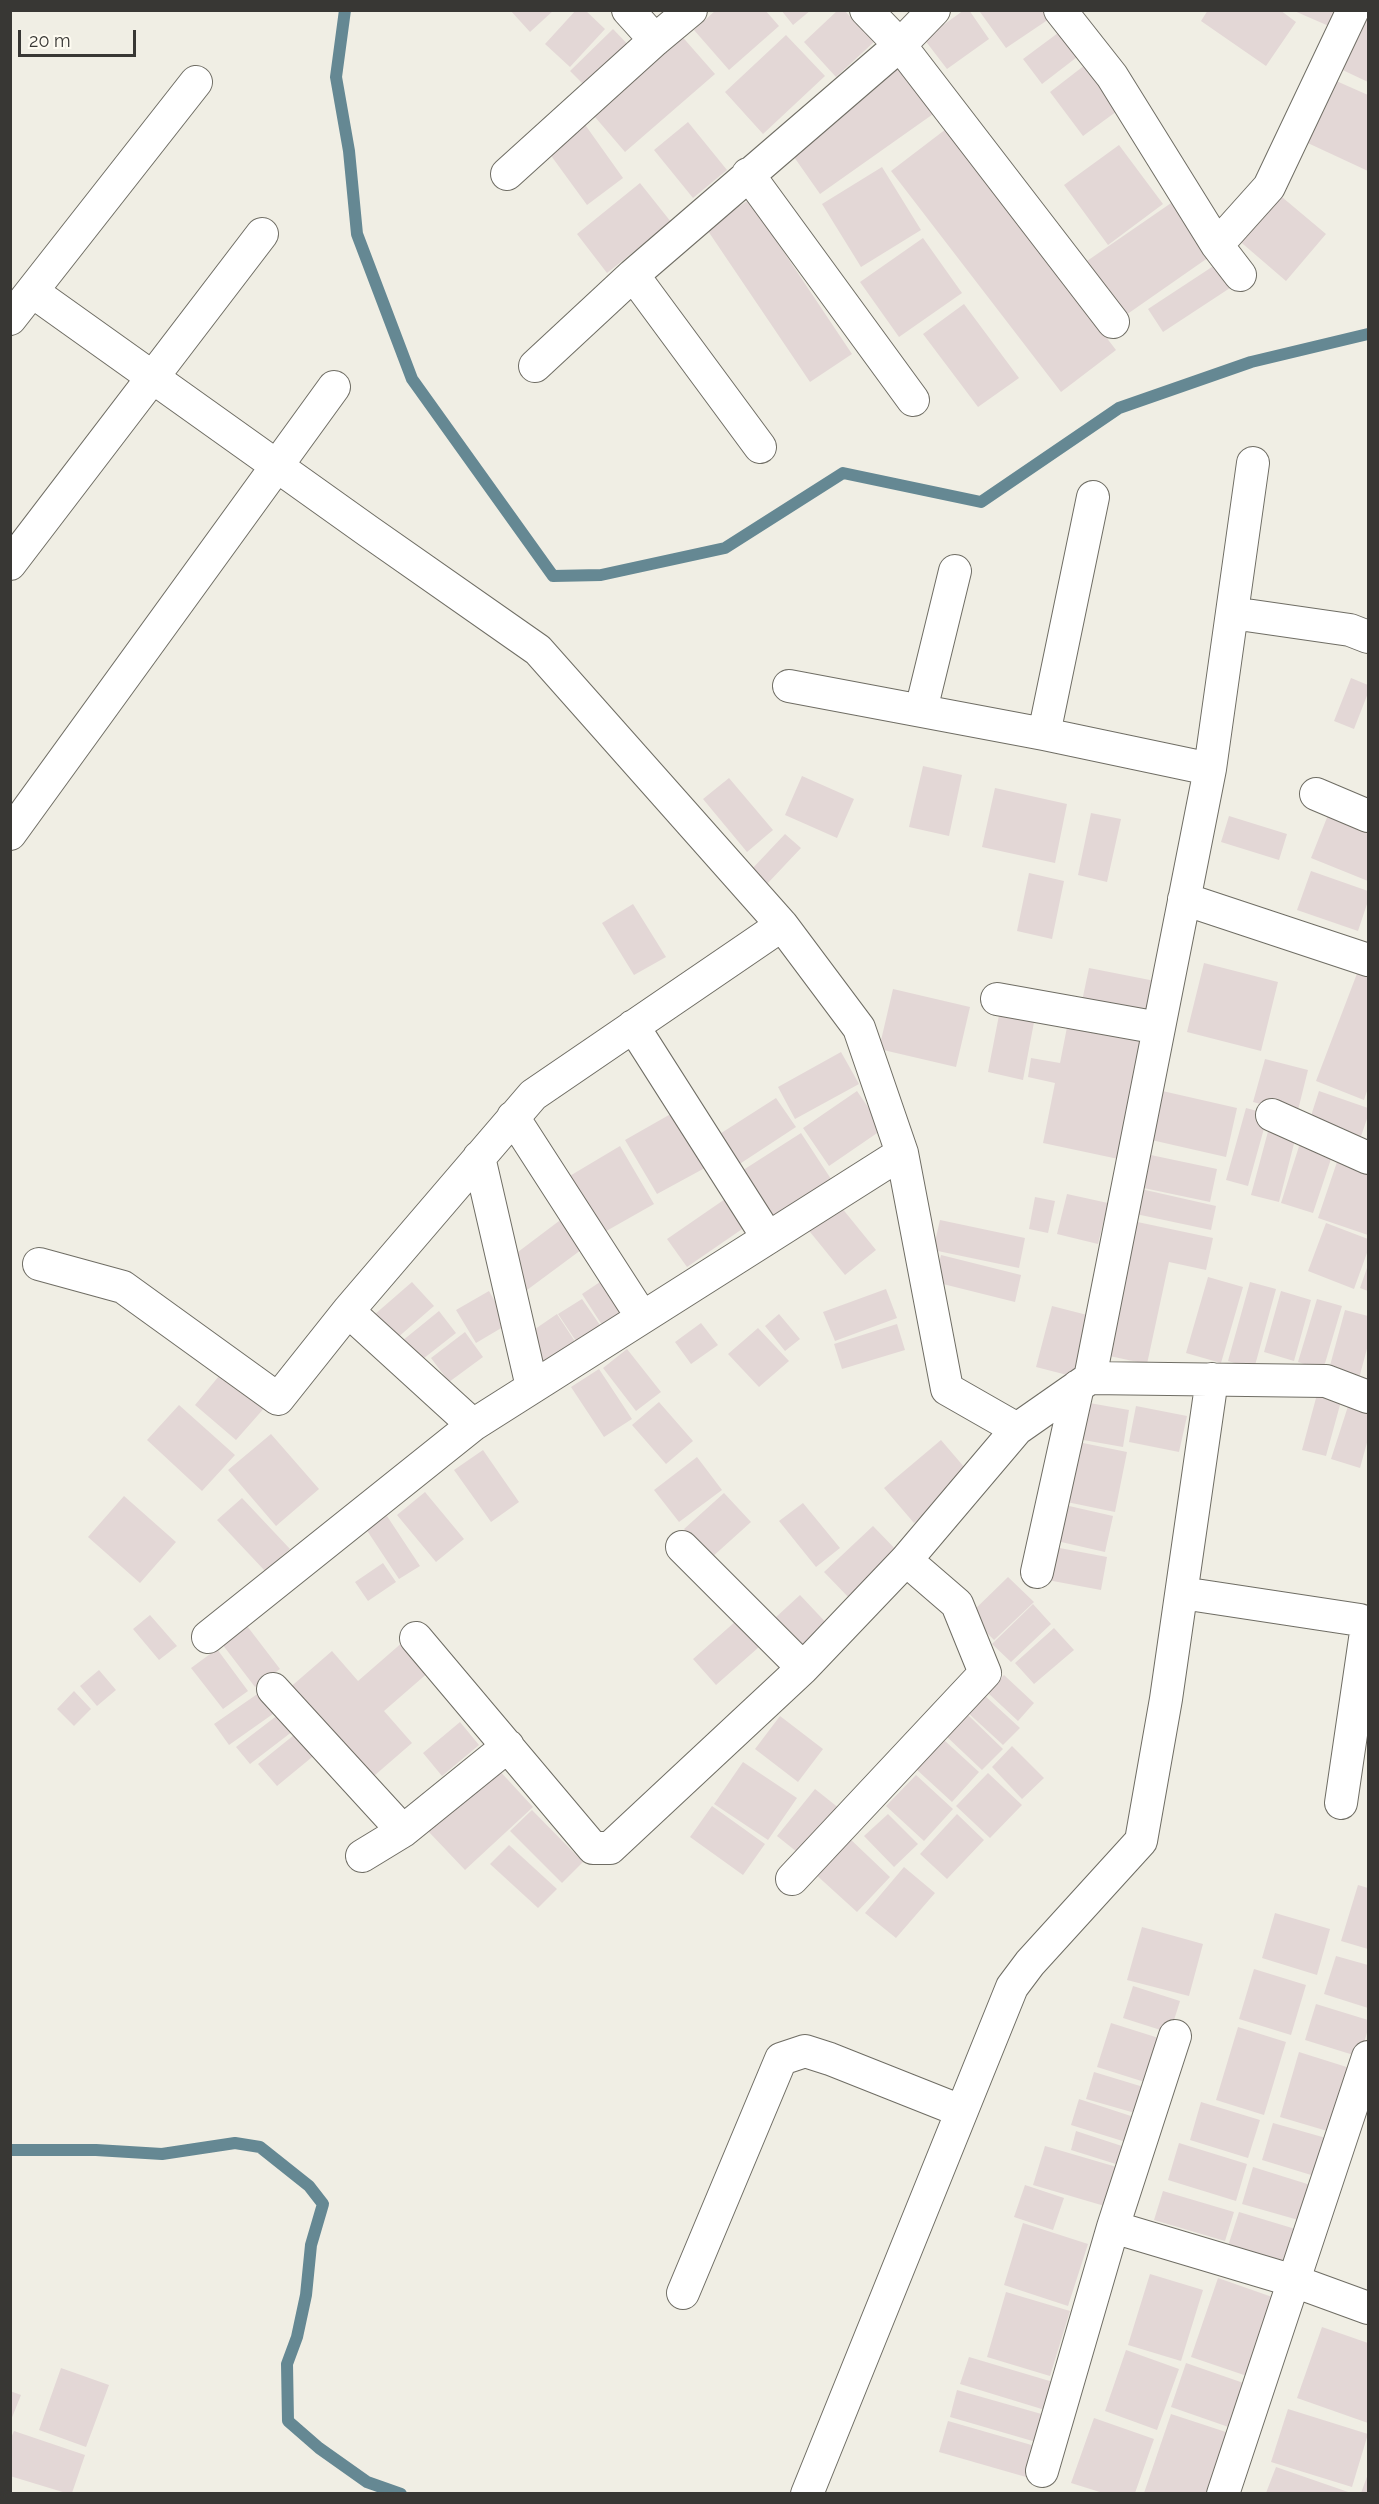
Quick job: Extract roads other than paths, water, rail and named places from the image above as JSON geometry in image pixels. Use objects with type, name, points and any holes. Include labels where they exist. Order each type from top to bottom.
[{"type":"street","points":[[628,10],[655,40]]},
{"type":"street","points":[[507,174],[691,10]]},
{"type":"street","points":[[867,10],[900,45],[1113,322]]},
{"type":"street","points":[[535,366],[633,275],[900,45],[934,10]]},
{"type":"street","points":[[1060,10],[1112,76],[1217,245],[1240,276]]},
{"type":"street","points":[[1217,245],[1269,187],[1353,10]]},
{"type":"street","points":[[10,319],[196,82]]},
{"type":"street","points":[[748,174],[913,400]]},
{"type":"street","points":[[10,564],[262,234]]},
{"type":"street","points":[[633,275],[760,447]]},
{"type":"street","points":[[33,292],[538,650],[782,925],[859,1028],[902,1153],[947,1389],[1017,1430]]},
{"type":"street","points":[[10,834],[334,387]]},
{"type":"street","points":[[1037,1572],[1084,1382],[1159,1028],[1210,769],[1253,463]]},
{"type":"street","points":[[1044,734],[1093,497]]},
{"type":"street","points":[[921,710],[955,571]]},
{"type":"street","points":[[1232,613],[1350,630],[1368,637]]},
{"type":"street","points":[[789,686],[1044,734],[1210,769]]},
{"type":"street","points":[[1316,794],[1368,816]]},
{"type":"street","points":[[1184,899],[1368,960]]},
{"type":"street","points":[[39,1264],[123,1287],[278,1399],[348,1311],[533,1095],[782,925]]},
{"type":"street","points":[[997,999],[1159,1028]]},
{"type":"street","points":[[633,1026],[768,1238]]},
{"type":"street","points":[[1272,1115],[1368,1158]]},
{"type":"street","points":[[513,1117],[642,1317]]},
{"type":"street","points":[[208,1637],[473,1425],[902,1153]]},
{"type":"street","points":[[479,1157],[532,1387]]},
{"type":"street","points":[[348,1311],[473,1425]]},
{"type":"street","points":[[807,2493],[1012,1987],[1030,1963],[1141,1841],[1182,1593],[1212,1379]]},
{"type":"street","points":[[416,1638],[593,1848],[610,1848],[803,1668],[906,1560],[1017,1430],[1084,1382],[1212,1379],[1326,1380],[1368,1397]]},
{"type":"street","points":[[682,1547],[803,1668]]},
{"type":"street","points":[[792,1879],[985,1673],[957,1604],[906,1560]]},
{"type":"street","points":[[1182,1593],[1360,1620],[1364,1624],[1366,1632],[1341,1803]]},
{"type":"street","points":[[273,1689],[402,1831]]},
{"type":"street","points":[[362,1857],[402,1831],[508,1746]]},
{"type":"street","points":[[1042,2471],[1113,2227],[1174,2036]]},
{"type":"street","points":[[683,2293],[781,2059],[805,2051],[961,2111]]},
{"type":"street","points":[[1223,2493],[1368,2057]]},
{"type":"street","points":[[1113,2227],[1294,2282],[1368,2308]]},
{"type":"waterway","points":[[345,10],[336,77],[349,151],[357,234],[412,379],[553,576],[601,575],[725,548],[843,473],[981,502],[1119,408],[1251,362],[1368,334]]},
{"type":"waterway","points":[[10,2150],[96,2150],[162,2154],[235,2143],[260,2147],[309,2186],[323,2204],[311,2245],[306,2295],[297,2337],[287,2364],[288,2421],[319,2448],[367,2482],[401,2494]]}]
